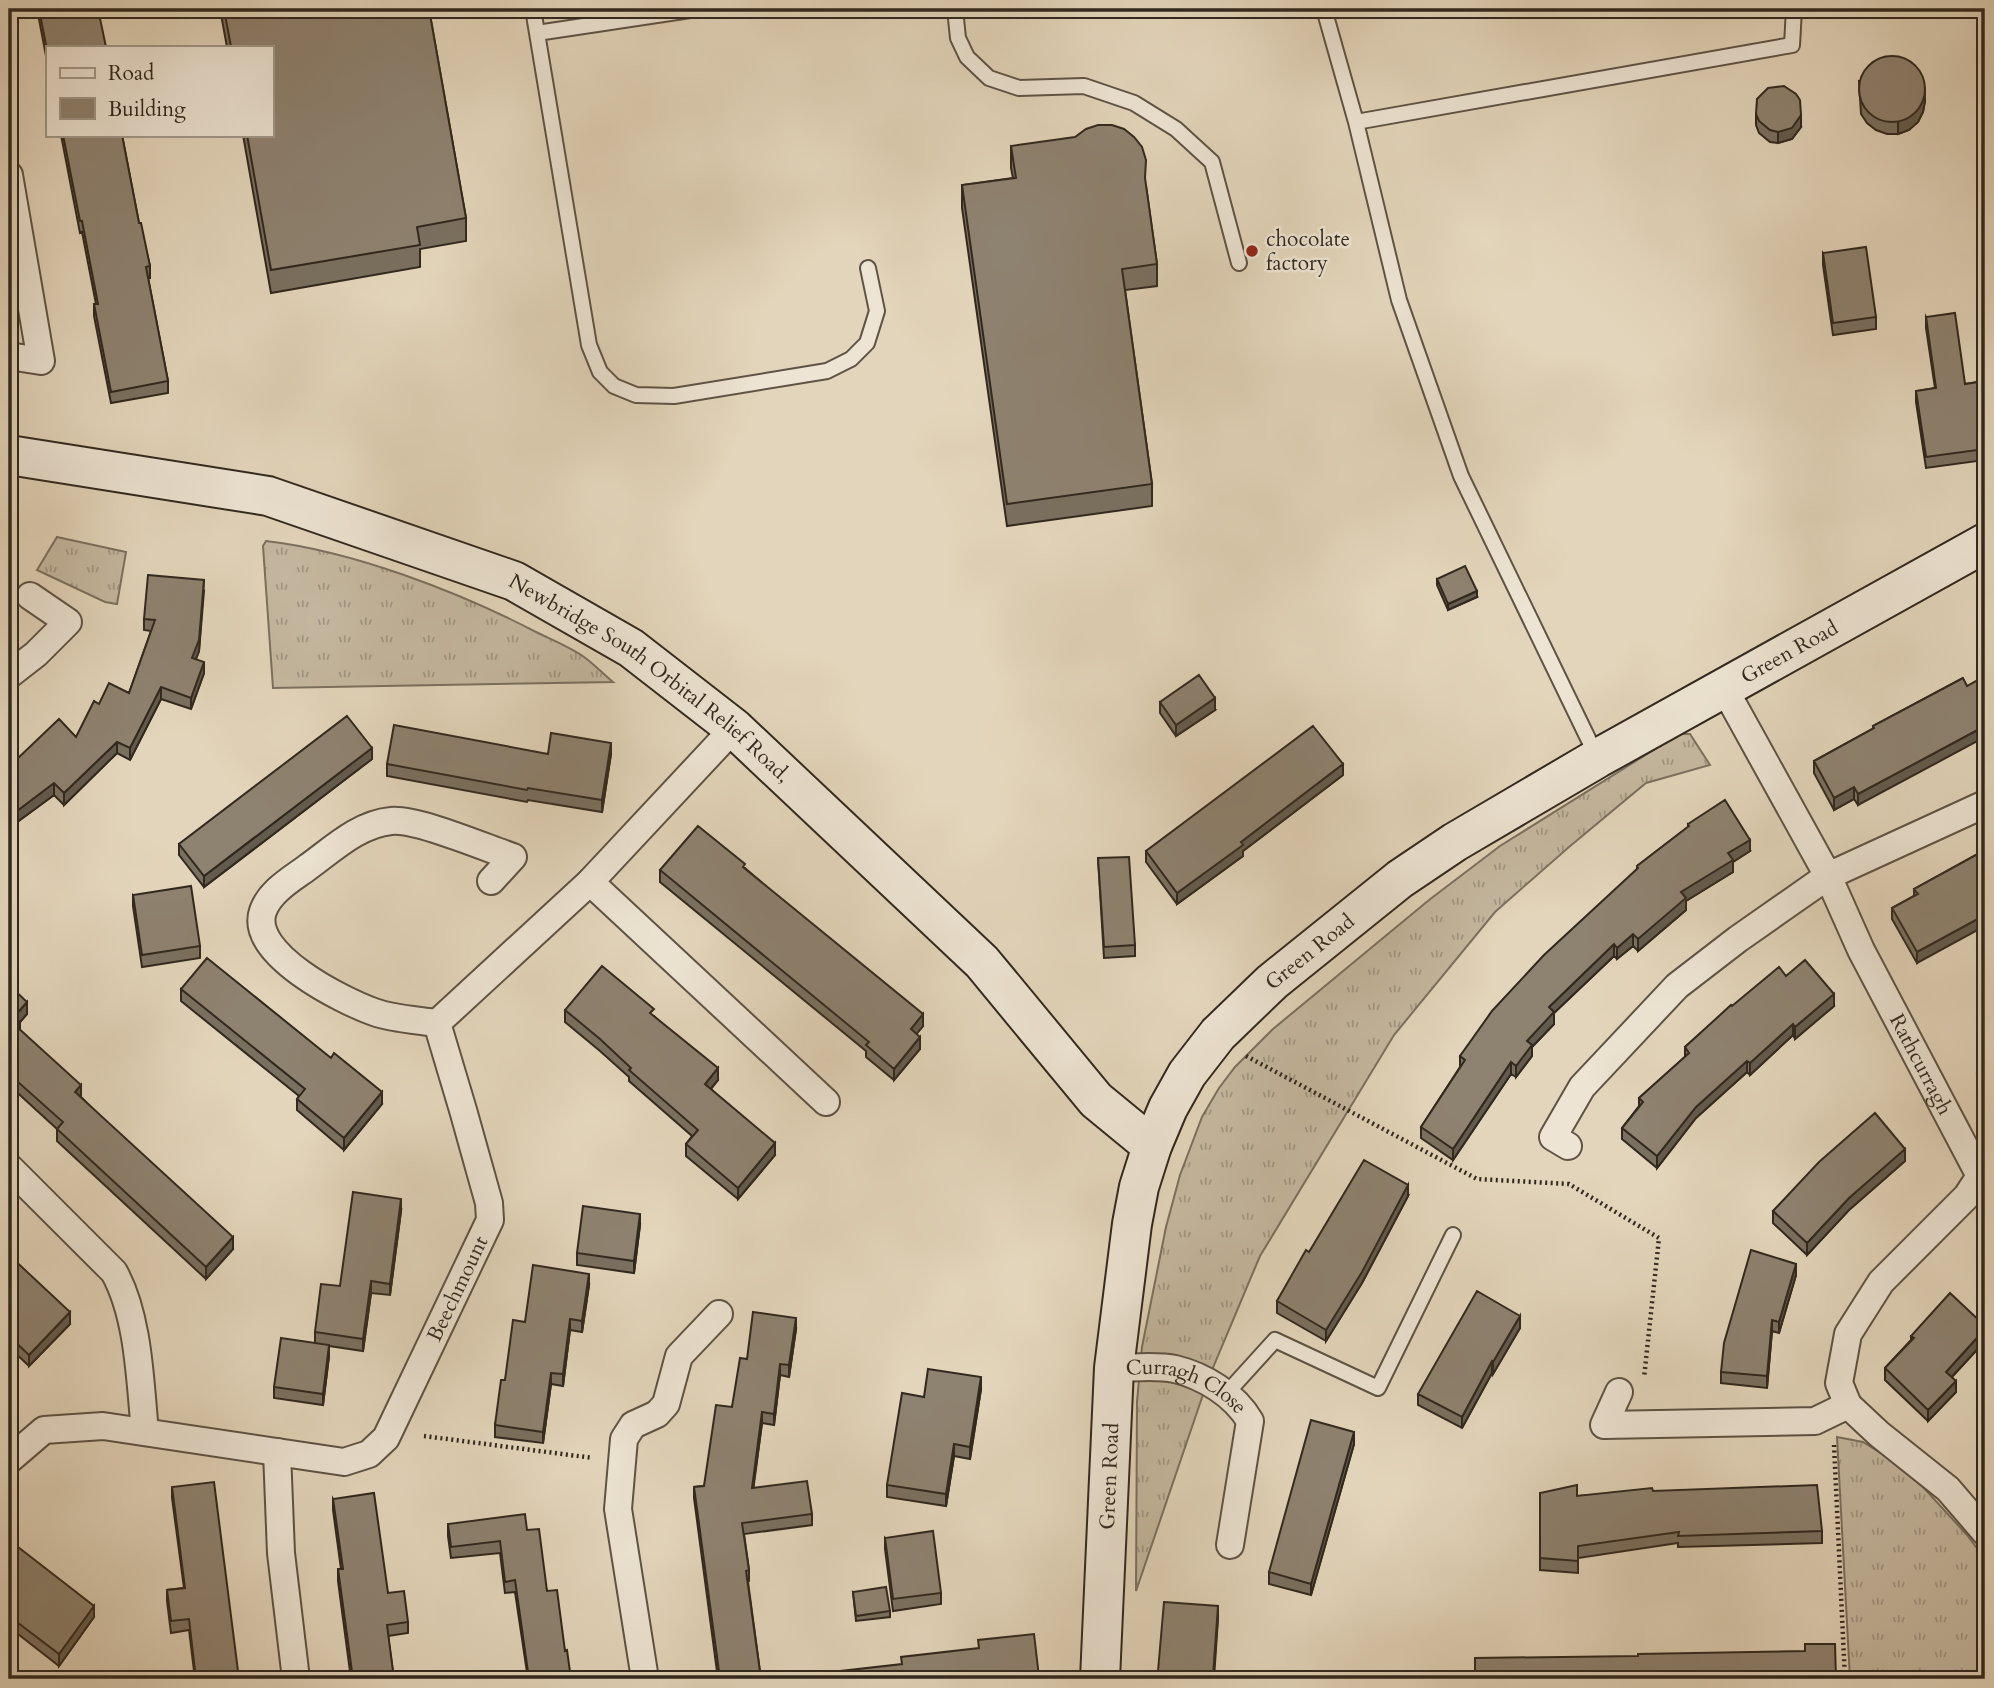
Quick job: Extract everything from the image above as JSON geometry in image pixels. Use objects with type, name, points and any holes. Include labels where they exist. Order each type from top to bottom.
[{"type":"street","points":[[9,175],[41,361],[9,356]]},
{"type":"street","name":"Newbridge South Orbital Relief Road,","points":[[9,455],[268,496],[514,581],[631,648],[734,728],[982,962],[1096,1100],[1152,1146]]},
{"type":"street","name":"Green Road","points":[[1100,1679],[1114,1368],[1132,1224],[1139,1187],[1168,1108],[1187,1074],[1218,1034],[1272,982],[1400,879],[1455,842],[1598,758],[1985,543]]},
{"type":"street","points":[[9,675],[36,654],[68,622],[30,597]]},
{"type":"street","name":"Rathcurragh","points":[[1724,688],[1828,876],[1896,1020],[1982,1177],[1968,1196],[1881,1282],[1848,1334],[1839,1383],[1848,1405]]},
{"type":"street","points":[[491,881],[513,857],[420,825],[392,820],[358,830],[276,891],[262,913],[264,934],[275,953],[317,986],[375,1012],[437,1023],[590,882],[734,728]]},
{"type":"street","points":[[1568,1146],[1553,1137],[1582,1087],[1677,986],[1772,913],[1828,876],[1985,804]]},
{"type":"street","points":[[590,882],[826,1102]]},
{"type":"street","name":"Beechmount","points":[[9,1460],[44,1430],[103,1426],[344,1462],[369,1454],[386,1438],[490,1220],[489,1203],[437,1023]]},
{"type":"street","points":[[9,1167],[114,1272],[124,1291],[138,1361],[145,1432]]},
{"type":"street","points":[[645,1679],[618,1509],[624,1439],[633,1425],[657,1413],[666,1404],[679,1356],[719,1314]]},
{"type":"street","name":"Curragh Close","points":[[1114,1368],[1174,1369],[1212,1384],[1241,1406],[1250,1421],[1230,1545]]},
{"type":"street","points":[[1619,1392],[1604,1425],[1815,1421],[1848,1405],[1879,1434],[1948,1489],[1985,1532]]},
{"type":"street","points":[[277,1452],[281,1553],[296,1679]]},
{"type":"lane","points":[[533,9],[589,345],[600,372],[614,386],[636,395],[674,396],[827,371],[851,359],[867,343],[877,311],[868,268]]},
{"type":"lane","points":[[537,33],[696,9]]},
{"type":"lane","points":[[955,9],[958,38],[967,57],[989,78],[1019,88],[1084,86],[1134,103],[1176,129],[1203,153],[1212,162],[1239,263]]},
{"type":"lane","points":[[1324,9],[1356,122],[1399,300],[1461,476],[1598,758]]},
{"type":"lane","points":[[1356,122],[1792,45],[1794,9]]},
{"type":"lane","points":[[1226,1394],[1275,1340],[1378,1388],[1453,1234]]},
{"type":"path","points":[[1218,1034],[1238,1052],[1477,1179],[1569,1184],[1659,1238],[1643,1381],[1624,1379],[1619,1392]]},
{"type":"path","points":[[1845,1679],[1833,1436],[1848,1405]]},
{"type":"path","points":[[424,1436],[622,1462]]},
{"type":"green space","points":[[57,537],[126,552],[117,604],[105,602],[37,570]]},
{"type":"green space","points":[[266,541],[334,554],[440,588],[573,650],[613,682],[273,688],[263,546]]},
{"type":"green space","points":[[1679,734],[1690,734],[1710,765],[1646,783],[1569,847],[1495,912],[1394,1035],[1260,1256],[1209,1377],[1136,1591],[1137,1402],[1142,1347],[1166,1227],[1180,1175],[1202,1117],[1219,1088],[1235,1067],[1273,1029],[1429,900],[1500,846]]},
{"type":"green space","points":[[1837,1437],[1863,1442],[1887,1457],[1923,1487],[1985,1559],[1985,1679],[1850,1679]]},
{"type":"building","points":[[39,9],[98,9],[106,46],[46,46]]},
{"type":"building","points":[[224,9],[429,9],[466,218],[417,227],[420,245],[271,270],[247,136],[273,136],[273,46],[231,46]]},
{"type":"building","points":[[1892,56],[1905,59],[1915,66],[1922,76],[1925,89],[1922,102],[1915,112],[1905,119],[1892,122],[1879,119],[1869,112],[1862,102],[1859,89],[1862,76],[1869,66],[1879,59]]},
{"type":"building","points":[[1784,86],[1800,100],[1801,115],[1792,128],[1778,132],[1770,130],[1759,121],[1756,114],[1757,99],[1768,88]]},
{"type":"building","points":[[1098,125],[1112,125],[1124,129],[1142,147],[1146,160],[1145,178],[1157,264],[1122,269],[1152,484],[1007,504],[962,185],[1016,178],[1011,146],[1075,137]]},
{"type":"building","points":[[63,136],[122,136],[150,266],[146,267],[168,381],[111,392],[94,304],[98,304]]},
{"type":"building","points":[[1866,247],[1876,317],[1833,323],[1823,253]]},
{"type":"building","points":[[1955,313],[1965,384],[1985,381],[1985,449],[1926,457],[1916,391],[1936,388],[1926,317]]},
{"type":"building","points":[[1465,566],[1477,591],[1448,604],[1437,579]]},
{"type":"building","points":[[148,575],[204,580],[199,640],[192,658],[204,662],[191,698],[161,687],[130,748],[117,742],[64,793],[54,783],[9,817],[9,752],[15,761],[59,719],[76,737],[94,701],[99,704],[109,683],[129,693],[155,620],[144,619]]},
{"type":"building","points":[[1199,675],[1215,698],[1176,725],[1160,702]]},
{"type":"building","points":[[1985,676],[1985,726],[1858,794],[1854,787],[1834,798],[1814,761],[1963,678],[1967,686]]},
{"type":"building","points":[[347,716],[372,748],[204,876],[179,844]]},
{"type":"building","points":[[394,725],[548,754],[551,733],[611,743],[602,800],[528,788],[527,790],[387,764]]},
{"type":"building","points":[[1313,726],[1343,764],[1241,842],[1243,845],[1177,893],[1146,851]]},
{"type":"building","points":[[1725,800],[1750,840],[1728,853],[1733,860],[1681,892],[1686,898],[1638,939],[1633,934],[1617,948],[1614,944],[1549,1007],[1554,1012],[1527,1041],[1532,1045],[1516,1066],[1511,1062],[1453,1149],[1421,1127],[1465,1060],[1460,1056],[1492,1011],[1544,955],[1638,868],[1637,866],[1689,826],[1688,824]]},
{"type":"building","points":[[698,826],[745,864],[743,867],[923,1014],[911,1029],[920,1037],[894,1069],[866,1045],[869,1042],[660,870]]},
{"type":"building","points":[[1985,850],[1985,915],[1917,952],[1892,908],[1918,894],[1914,889]]},
{"type":"building","points":[[1129,857],[1135,945],[1104,947],[1098,858]]},
{"type":"building","points":[[191,886],[200,946],[142,955],[133,895]]},
{"type":"building","points":[[207,958],[331,1058],[334,1053],[382,1092],[344,1138],[297,1099],[305,1089],[181,989]]},
{"type":"building","points":[[1805,960],[1834,994],[1795,1027],[1793,1024],[1750,1063],[1747,1061],[1696,1107],[1657,1156],[1622,1128],[1643,1102],[1639,1098],[1689,1053],[1685,1047],[1731,1005],[1779,967],[1786,976]]},
{"type":"building","points":[[602,966],[654,1009],[650,1013],[718,1068],[705,1084],[775,1143],[738,1188],[686,1144],[698,1130],[565,1010]]},
{"type":"building","points":[[9,985],[27,1002],[14,1017],[20,1022],[16,1026],[81,1085],[75,1092],[233,1237],[206,1267],[57,1129],[63,1122],[9,1074],[16,1066],[9,1059]]},
{"type":"building","points":[[1985,1070],[1985,1090],[1977,1074]]},
{"type":"building","points":[[1875,1113],[1905,1149],[1849,1198],[1807,1243],[1773,1211],[1819,1162]]},
{"type":"building","points":[[1364,1160],[1408,1185],[1362,1272],[1326,1330],[1277,1301],[1306,1250],[1309,1252]]},
{"type":"building","points":[[353,1192],[401,1199],[390,1284],[371,1281],[363,1339],[315,1332],[321,1284],[340,1286]]},
{"type":"building","points":[[583,1206],[640,1214],[634,1261],[577,1253]]},
{"type":"building","points":[[1751,1250],[1796,1264],[1779,1322],[1772,1320],[1767,1376],[1721,1372],[1724,1343]]},
{"type":"building","points":[[9,1255],[70,1312],[29,1355],[9,1336]]},
{"type":"building","points":[[533,1265],[589,1274],[582,1321],[570,1319],[563,1374],[551,1373],[543,1432],[495,1425],[501,1380],[505,1380],[513,1320],[525,1322]]},
{"type":"building","points":[[1477,1291],[1520,1316],[1462,1417],[1418,1394]]},
{"type":"building","points":[[1950,1293],[1985,1329],[1946,1372],[1956,1381],[1928,1410],[1885,1368],[1914,1338],[1911,1336]]},
{"type":"building","points":[[753,1312],[796,1318],[789,1365],[780,1364],[774,1414],[762,1412],[752,1488],[807,1481],[812,1514],[742,1523],[761,1679],[720,1679],[694,1487],[704,1486],[716,1405],[732,1407],[740,1358],[747,1359]]},
{"type":"building","points":[[281,1338],[329,1345],[323,1394],[274,1387]]},
{"type":"building","points":[[928,1369],[981,1377],[970,1447],[954,1444],[946,1494],[887,1485],[902,1393],[924,1397]]},
{"type":"building","points":[[1311,1420],[1354,1432],[1311,1584],[1269,1572]]},
{"type":"building","points":[[214,1482],[239,1679],[196,1679],[189,1619],[171,1621],[167,1590],[185,1588],[172,1487]]},
{"type":"building","points":[[1577,1485],[1577,1496],[1652,1488],[1653,1491],[1817,1485],[1822,1531],[1678,1536],[1679,1532],[1578,1546],[1578,1561],[1540,1558],[1540,1493]]},
{"type":"building","points":[[374,1493],[388,1593],[404,1591],[408,1622],[387,1625],[394,1679],[353,1679],[338,1569],[343,1569],[333,1499]]},
{"type":"building","points":[[525,1514],[527,1530],[539,1529],[547,1591],[557,1590],[571,1679],[529,1679],[515,1580],[505,1582],[500,1541],[451,1547],[448,1524]]},
{"type":"building","points":[[933,1531],[941,1593],[893,1599],[885,1538]]},
{"type":"building","points":[[9,1540],[94,1606],[59,1654],[9,1616]]},
{"type":"building","points":[[886,1587],[890,1611],[856,1616],[853,1592]]},
{"type":"building","points":[[1164,1602],[1218,1606],[1213,1675],[1158,1671]]},
{"type":"building","points":[[1034,1634],[1039,1677],[823,1679],[823,1673],[902,1664],[901,1657],[979,1648],[978,1640]]},
{"type":"building","points":[[1805,1644],[1835,1644],[1836,1679],[1475,1679],[1475,1658],[1805,1651]]},
{"type":"place","name":"chocolate factory","points":[[1252,251]]}]
